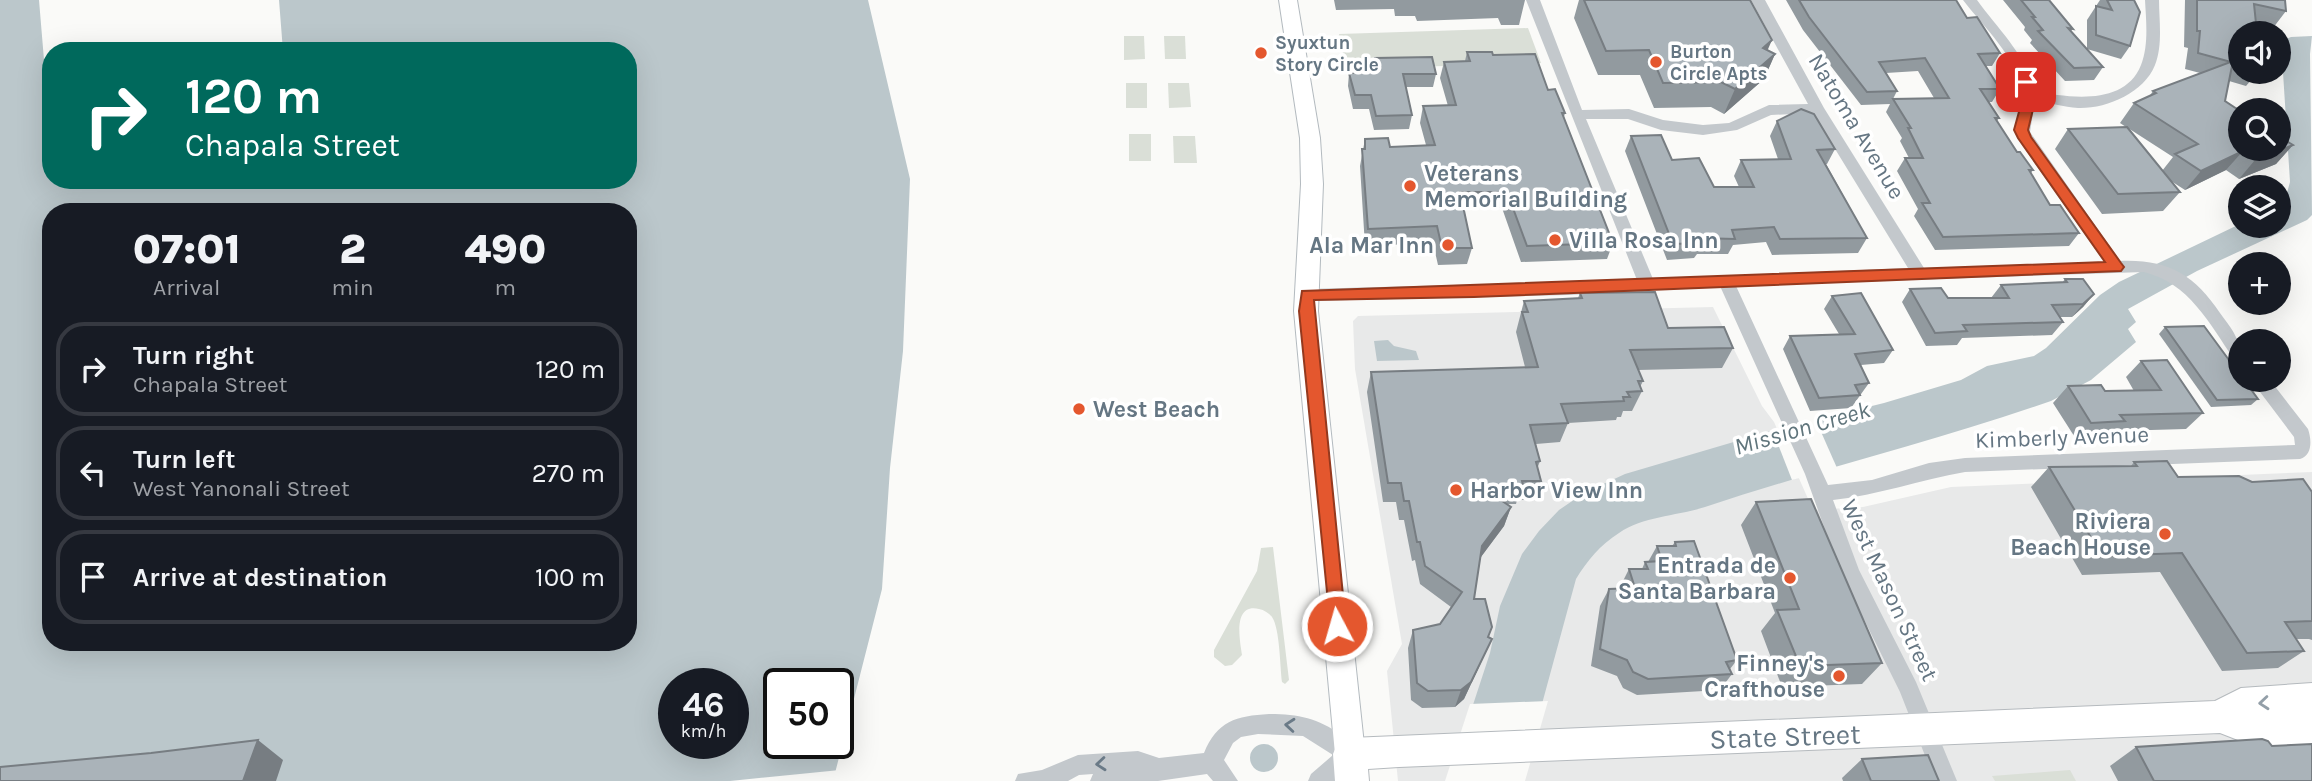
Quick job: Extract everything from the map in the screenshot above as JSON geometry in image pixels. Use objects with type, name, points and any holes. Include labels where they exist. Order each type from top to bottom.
[{"type":"main road","points":[[1288,0],[1310,138],[1312,184],[1306,311],[1351,768]]},
{"type":"main road","name":"State Street","points":[[2220,717],[2241,704],[2312,699]]},
{"type":"main road","name":"State Street","points":[[1351,768],[1449,748],[2220,717],[2256,731],[2312,729]]},
{"type":"street","points":[[1533,0],[1577,114],[1641,266],[1646,285]]},
{"type":"street","name":"Natoma Avenue","points":[[1758,0],[1817,108],[1920,274]]},
{"type":"street","points":[[1970,0],[2019,67],[2029,94],[2021,130],[2024,138],[2116,267]]},
{"type":"street","points":[[2029,94],[2090,103],[2133,84],[2148,67],[2152,0]]},
{"type":"street","points":[[1577,114],[1629,114],[1661,125],[1703,130],[1732,127],[1769,110],[1817,108]]},
{"type":"street","points":[[1307,295],[2136,266],[2164,270],[2185,281],[2228,338]]},
{"type":"street","name":"West Mason Street","points":[[1725,279],[1792,423],[1850,571],[1909,689],[1946,781]]},
{"type":"street","name":"Kimberly Avenue","points":[[1820,494],[1872,488],[1929,471],[1965,465],[2300,452],[2305,445],[2302,433],[2270,392]]},
{"type":"street","points":[[1212,763],[1216,748],[1223,738],[1244,725],[1289,724],[1309,727],[1351,768],[1319,781]]},
{"type":"street","points":[[1047,780],[1078,765],[1138,761],[1147,762],[1156,769]]},
{"type":"street","points":[[1101,781],[1146,777],[1156,769],[1212,763]]},
{"type":"street","points":[[1212,763],[1227,781]]},
{"type":"shaded area","points":[[1528,28],[1541,63],[1346,69],[1339,34]]},
{"type":"shaded area","points":[[1124,36],[1144,36],[1145,59],[1124,60]]},
{"type":"shaded area","points":[[1164,36],[1185,36],[1186,59],[1165,59]]},
{"type":"shaded area","points":[[1126,83],[1147,83],[1147,108],[1126,108]]},
{"type":"shaded area","points":[[1168,83],[1189,83],[1191,107],[1169,108]]},
{"type":"shaded area","points":[[1129,134],[1151,134],[1151,161],[1129,161]]},
{"type":"shaded area","points":[[1173,136],[1195,136],[1197,163],[1174,163]]},
{"type":"shaded area","points":[[1713,307],[1762,406],[1774,422],[1813,510],[1863,507],[1951,487],[2312,472],[2312,781],[1398,781],[1387,671],[1402,644],[1355,369],[1353,321],[1358,316]]},
{"type":"shaded area","points":[[1273,547],[1289,680],[1285,684],[1282,682],[1275,623],[1263,610],[1250,609],[1241,617],[1239,633],[1242,655],[1232,665],[1225,666],[1214,657],[1214,650],[1257,571],[1261,548]]},
{"type":"shaded area","points":[[2070,770],[2076,781],[1995,781],[1992,776]]},
{"type":"water","points":[[0,0],[39,0],[42,42],[42,189],[637,189],[637,42],[282,42],[279,0],[868,0],[910,179],[903,351],[890,468],[882,589],[854,699],[854,668],[763,668],[763,759],[839,759],[833,781],[0,781]]},
{"type":"water","points":[[2312,36],[2312,215],[2291,227],[2289,161],[2291,161],[2291,98],[2285,98],[2284,84],[2291,84],[2291,37]]},
{"type":"water","name":"Mission Creek","points":[[2228,230],[2228,238],[2268,238],[2238,252],[2228,252],[2228,257],[2128,309],[2136,322],[2128,329],[2136,342],[2091,380],[2051,401],[1705,507],[1639,523],[1619,533],[1594,554],[1576,579],[1521,781],[1448,781],[1490,653],[1500,606],[1522,554],[1559,510],[1584,493],[1625,474],[1771,431],[1884,403],[1961,380],[1987,366],[2034,356],[2046,348],[2100,295],[2119,282]]},
{"type":"water","points":[[1388,340],[1394,346],[1416,351],[1419,360],[1377,361],[1374,341]]},
{"type":"water","points":[[1264,744],[1274,748],[1278,758],[1274,768],[1264,772],[1254,768],[1250,758],[1254,748]]},
{"type":"pier","points":[[1814,416],[1837,468],[1792,480],[1772,429]]},
{"type":"pier","points":[[1548,701],[1525,781],[1445,781],[1470,704]]},
{"type":"pier","points":[[840,770],[837,781],[730,781]]},
{"type":"building","points":[[1584,0],[1750,0],[1772,40],[1763,48],[1775,54],[1735,89],[1721,82],[1663,83],[1649,50],[1606,51]]},
{"type":"building","points":[[1799,0],[1956,0],[1967,18],[1977,17],[2000,53],[1978,54],[2000,89],[1980,89],[2017,152],[2020,152],[2033,170],[2029,170],[2050,205],[2060,205],[2079,233],[1943,237],[1922,203],[1930,203],[1905,158],[1923,158],[1908,128],[1911,128],[1893,99],[1949,98],[1925,58],[1879,62],[1897,91],[1867,92]]},
{"type":"building","points":[[2021,0],[2049,0],[2073,29],[2068,28],[2103,67],[2074,68],[2038,31],[2043,30]]},
{"type":"building","points":[[2107,0],[2134,0],[2140,12],[2130,46],[2096,35],[2096,6],[2112,10]]},
{"type":"building","points":[[2197,0],[2285,0],[2286,11],[2254,4],[2256,21],[2228,21],[2228,61],[2198,53],[2200,31],[2197,31]]},
{"type":"building","points":[[1467,52],[1492,52],[1493,55],[1535,54],[1548,90],[1555,89],[1565,113],[1562,113],[1613,243],[1527,246],[1507,192],[1460,192],[1472,248],[1442,248],[1437,226],[1368,229],[1362,149],[1365,149],[1365,139],[1388,138],[1390,147],[1435,145],[1423,106],[1456,105],[1444,62],[1470,61]]},
{"type":"building","points":[[1432,57],[1436,74],[1403,74],[1412,115],[1376,116],[1371,95],[1355,95],[1349,73],[1378,72],[1375,58]]},
{"type":"building","points":[[2228,63],[2225,101],[2228,103],[2228,158],[2201,171],[2175,154],[2198,144],[2134,103],[2156,93],[2153,91]]},
{"type":"building","points":[[1801,109],[1814,114],[1835,149],[1817,150],[1867,238],[1780,239],[1774,227],[1732,230],[1735,239],[1700,238],[1701,243],[1673,244],[1631,136],[1661,135],[1672,160],[1699,158],[1714,187],[1754,187],[1741,160],[1791,159],[1777,121]]},
{"type":"building","points":[[2127,127],[2180,192],[2118,194],[2068,129]]},
{"type":"building","points":[[2065,279],[2083,279],[2094,294],[2083,304],[2052,305],[2063,322],[1963,325],[1967,331],[1935,333],[1910,289],[1941,288],[1948,298],[2009,298],[2001,285],[2067,282]]},
{"type":"building","points":[[1655,292],[1668,328],[1724,327],[1733,348],[1630,350],[1643,381],[1638,381],[1642,391],[1627,392],[1630,397],[1623,397],[1624,401],[1561,404],[1568,423],[1530,425],[1540,461],[1536,462],[1541,481],[1522,481],[1523,485],[1480,486],[1511,507],[1482,546],[1474,599],[1485,599],[1492,627],[1488,637],[1492,639],[1471,682],[1461,690],[1428,691],[1417,683],[1413,630],[1440,624],[1462,592],[1425,566],[1409,501],[1404,501],[1401,483],[1388,483],[1371,372],[1538,367],[1522,312],[1528,312],[1524,301],[1582,298],[1580,293]]},
{"type":"building","points":[[1861,293],[1893,350],[1855,354],[1869,383],[1855,385],[1860,395],[1819,398],[1790,336],[1855,334],[1832,296]]},
{"type":"building","points":[[2204,326],[2228,359],[2228,392],[2253,392],[2258,399],[2217,400],[2165,327]]},
{"type":"building","points":[[2167,360],[2203,413],[2120,415],[2125,421],[2091,423],[2068,386],[2101,385],[2105,391],[2161,390],[2141,361]]},
{"type":"building","points":[[2167,461],[2178,477],[2239,476],[2252,482],[2303,479],[2312,492],[2312,621],[2285,622],[2304,651],[2247,653],[2182,553],[2102,556],[2049,467],[2137,466],[2134,462]]},
{"type":"building","points":[[1811,499],[1882,663],[1800,666],[1777,610],[1799,609],[1756,502]]},
{"type":"building","name":"Harbor View Inn","points":[[1694,541],[1737,660],[1726,662],[1732,674],[1648,679],[1633,672],[1627,660],[1600,649],[1609,589],[1635,588],[1629,569],[1648,569],[1645,562],[1662,561],[1657,546],[1676,546],[1675,542]]},
{"type":"building","points":[[2262,739],[2272,746],[2312,744],[2312,781],[2154,781],[2136,747]]},
{"type":"building","points":[[258,740],[243,781],[0,781],[0,767]]},
{"type":"building","points":[[1928,755],[1939,781],[1871,781],[1862,759]]},
{"type":"place","name":"Syuxtun Story Circle","points":[[1261,53]]},
{"type":"place","name":"Burton Circle Apts","points":[[1656,62]]},
{"type":"place","name":"Veterans Memorial Building","points":[[1410,186]]},
{"type":"place","name":"Villa Rosa Inn","points":[[1555,240]]},
{"type":"place","name":"Ala Mar Inn","points":[[1448,245]]},
{"type":"place","name":"West Beach","points":[[1079,409]]},
{"type":"place","name":"Harbor View Inn","points":[[1456,490]]},
{"type":"place","name":"Riviera Beach House","points":[[2165,534]]},
{"type":"place","name":"Entrada de Santa Barbara","points":[[1790,578]]},
{"type":"place","name":"Finney's Crafthouse","points":[[1839,676]]},
{"type":"route","points":[[1337,626],[1306,311],[1307,295],[1474,292],[1666,285],[1725,279],[2116,267],[2024,138],[2021,130],[2029,101],[2026,82]]}]
